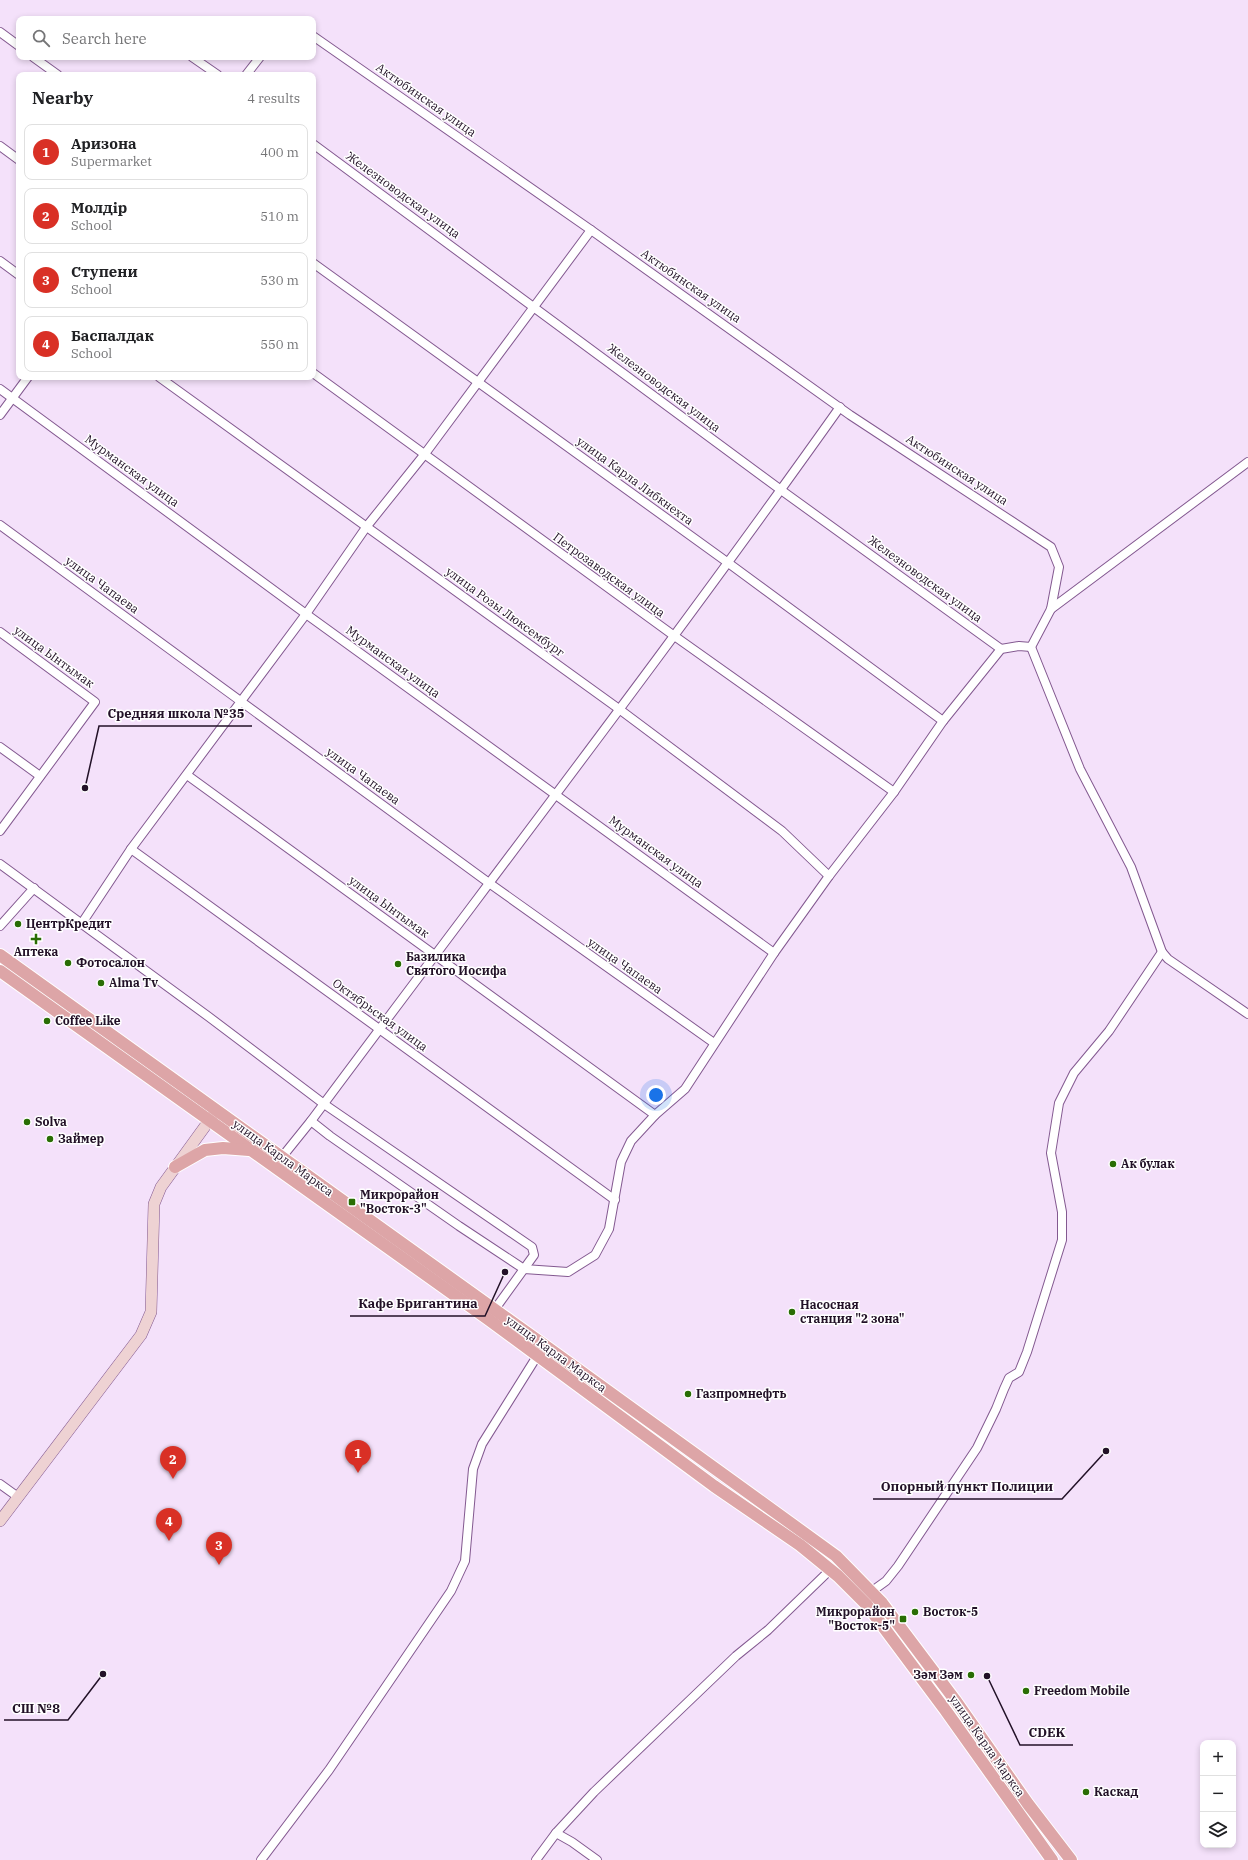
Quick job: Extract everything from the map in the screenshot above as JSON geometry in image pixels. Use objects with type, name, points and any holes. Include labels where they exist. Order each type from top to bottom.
[{"type":"main road","name":"улица Карла Маркса","points":[[0,955],[495,1309],[836,1556],[872,1591],[955,1700],[1028,1804],[1067,1856],[1074,1860]]},
{"type":"main road","name":"улица Карла Маркса","points":[[0,971],[92,1035],[209,1121],[538,1356],[709,1482],[800,1545],[830,1570],[862,1600],[946,1711],[1017,1813],[1052,1860]]},
{"type":"main road","points":[[175,1167],[205,1150],[223,1148],[250,1150]]},
{"type":"street","points":[[0,32],[16,44]]},
{"type":"street","name":"Актюбинская улица","points":[[316,38],[591,230],[850,415],[1051,547],[1059,568],[1051,610]]},
{"type":"street","points":[[37,60],[54,72]]},
{"type":"street","points":[[196,60],[214,72]]},
{"type":"street","points":[[248,72],[258,60]]},
{"type":"street","points":[[0,146],[16,158]]},
{"type":"street","name":"Железноводская улица","points":[[316,146],[781,490],[1002,649]]},
{"type":"street","points":[[82,923],[131,849],[306,614],[367,526],[424,455],[591,230]]},
{"type":"street","points":[[0,261],[16,273]]},
{"type":"street","name":"улица Карла Либкнехта","points":[[316,265],[727,562],[943,721]]},
{"type":"street","name":"Петрозаводская улица","points":[[316,375],[673,635],[894,792]]},
{"type":"street","points":[[0,415],[26,380]]},
{"type":"street","name":"улица Розы Люксембург","points":[[163,380],[367,526],[782,831],[829,876]]},
{"type":"street","name":"Мурманская улица","points":[[0,389],[306,614],[774,953]]},
{"type":"street","points":[[282,1158],[489,883],[781,490],[840,407]]},
{"type":"street","points":[[1031,647],[1051,610],[1248,462]]},
{"type":"street","name":"улица Чапаева","points":[[0,525],[489,883],[714,1043]]},
{"type":"street","name":"улица Ынтымак","points":[[0,632],[95,702],[40,776]]},
{"type":"street","points":[[311,1121],[330,1136],[459,1226],[524,1269],[568,1272],[595,1255],[609,1229],[621,1162],[631,1141],[655,1115],[685,1089],[774,953],[829,876],[894,792],[943,721],[1002,649],[1019,646],[1031,647]]},
{"type":"street","points":[[1031,647],[1080,769],[1131,867],[1162,952],[1168,960],[1248,1014]]},
{"type":"street","points":[[0,747],[40,776],[0,831]]},
{"type":"street","name":"улица Ынтымак","points":[[187,774],[655,1115]]},
{"type":"street","name":"Октябрьская улица","points":[[131,849],[615,1200]]},
{"type":"street","points":[[0,864],[82,923],[324,1104],[532,1247],[534,1255],[495,1309]]},
{"type":"street","points":[[0,926],[34,888]]},
{"type":"street","points":[[862,1600],[886,1581],[898,1566],[977,1448],[1009,1378],[1019,1372],[1027,1352],[1062,1240],[1062,1212],[1051,1153],[1059,1103],[1074,1073],[1109,1031],[1162,952]]},
{"type":"street","points":[[0,1521],[140,1335],[152,1312],[154,1204],[161,1187],[216,1110]]},
{"type":"street","points":[[261,1860],[329,1770],[450,1591],[465,1561],[473,1469],[482,1444],[544,1345]]},
{"type":"street","points":[[0,1484],[18,1497]]},
{"type":"street","points":[[536,1860],[556,1833],[594,1792],[736,1656],[768,1630],[830,1570]]},
{"type":"street","points":[[556,1833],[572,1842],[597,1860]]},
{"type":"place","name":"Средняя школа №35","points":[[85,788]]},
{"type":"place","name":"ЦентрКредит","points":[[18,924]]},
{"type":"place","name":"Аптека","points":[[36,939]]},
{"type":"place","name":"Фотосалон","points":[[68,963]]},
{"type":"place","name":"Базилика Святого Иосифа","points":[[398,964]]},
{"type":"place","name":"Alma Tv","points":[[101,983]]},
{"type":"place","name":"Coffee Like","points":[[47,1021]]},
{"type":"place","name":"Solva","points":[[27,1122]]},
{"type":"place","name":"Займер","points":[[50,1139]]},
{"type":"place","name":"Ак булак","points":[[1113,1164]]},
{"type":"place","name":"Микрорайон \"Восток-3\"","points":[[352,1202]]},
{"type":"place","name":"Кафе Бригантина","points":[[505,1272]]},
{"type":"place","name":"Насосная станция \"2 зона\"","points":[[792,1312]]},
{"type":"place","name":"Газпромнефть","points":[[688,1394]]},
{"type":"place","name":"Опорный пункт Полиции","points":[[1106,1451]]},
{"type":"place","name":"Аризона","points":[[358,1473]]},
{"type":"place","name":"Молдiр","points":[[173,1479]]},
{"type":"place","name":"Баспалдак","points":[[169,1541]]},
{"type":"place","name":"Ступени","points":[[219,1565]]},
{"type":"place","name":"Восток-5","points":[[915,1612]]},
{"type":"place","name":"Микрорайон \"Восток-5\"","points":[[903,1619]]},
{"type":"place","name":"СШ №8","points":[[103,1674]]},
{"type":"place","name":"Зәм Зәм","points":[[971,1675]]},
{"type":"place","name":"CDEK","points":[[987,1676]]},
{"type":"place","name":"Freedom Mobile","points":[[1026,1691]]},
{"type":"place","name":"Каскад","points":[[1086,1792]]}]
